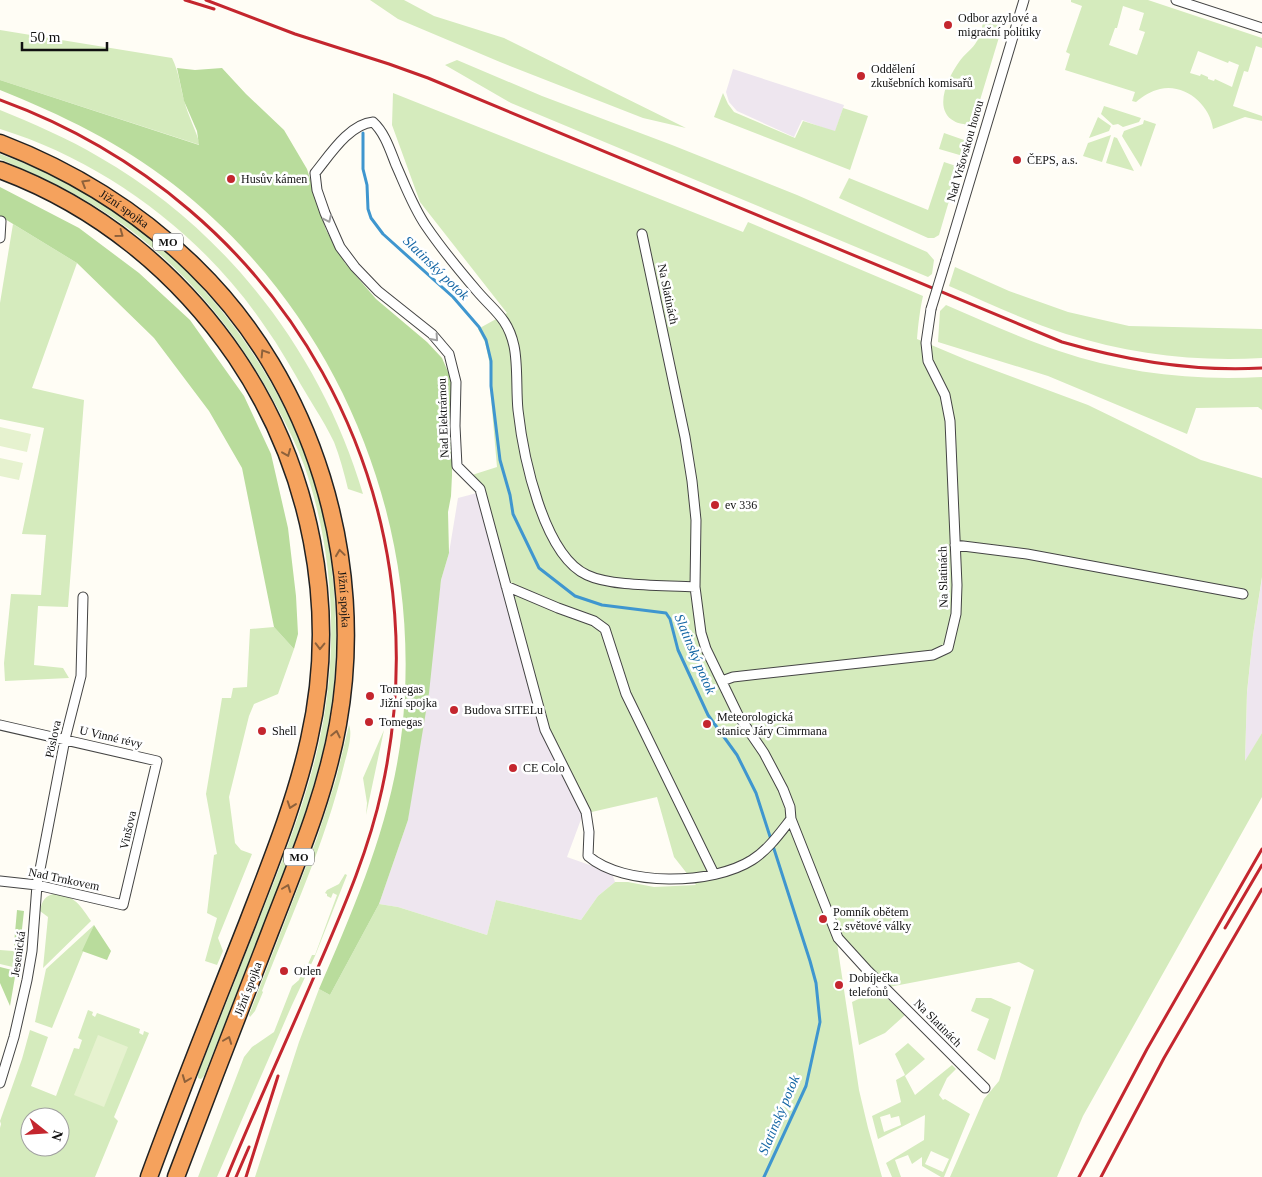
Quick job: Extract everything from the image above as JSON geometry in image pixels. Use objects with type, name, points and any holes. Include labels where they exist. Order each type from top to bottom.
[{"type":"highway","name":"Jižní spojka","points":[[0,143],[54,166],[129,211],[196,267],[229,304],[270,363],[300,419],[322,475],[338,542],[345,593],[346,645],[342,698],[332,751],[307,837],[176,1177]]},
{"type":"highway","name":"Jižní spojka","points":[[0,170],[57,195],[102,222],[154,262],[201,310],[241,364],[278,432],[291,462],[304,502],[314,550],[319,598],[320,656],[315,711],[304,761],[276,847],[149,1177]]},
{"type":"street","name":"Nad Vršovskou horou","points":[[931,310],[1024,0]]},
{"type":"street","points":[[1176,0],[1262,28]]},
{"type":"street","points":[[360,114],[379,128],[387,142],[412,203],[426,226],[478,292],[504,320],[510,331],[515,347],[518,411],[526,455],[542,512],[553,540],[559,549],[579,571],[600,580],[696,586]]},
{"type":"street","name":"Nad Elektrárnou","points":[[373,122],[364,123],[350,132],[314,173],[317,190],[324,213],[340,246],[355,267],[378,291],[432,334],[449,354],[456,382],[455,426],[458,466],[480,488],[545,730],[586,812],[590,832],[588,856],[598,865],[630,876],[664,879],[714,874]]},
{"type":"street","points":[[0,238],[1,221]]},
{"type":"street","name":"Na Slatinách","points":[[642,234],[685,437],[692,481],[696,520],[696,586],[701,633],[706,649],[738,715],[774,770],[790,807],[791,818],[838,938],[868,971],[985,1088]]},
{"type":"street","name":"Na Slatinách","points":[[722,681],[733,677],[933,656],[948,648],[956,614],[957,585],[950,421],[945,395],[928,361],[926,343],[931,310]]},
{"type":"street","points":[[955,545],[1027,554],[1243,594]]},
{"type":"street","points":[[506,586],[594,621],[605,629],[626,694],[714,874],[747,863],[768,846],[791,818]]},
{"type":"street","name":"Pöslova","points":[[37,885],[65,739],[81,676],[83,597]]},
{"type":"street","name":"U Vinné révy","points":[[0,725],[157,760]]},
{"type":"street","name":"Vinšova","points":[[123,904],[157,760]]},
{"type":"street","name":"Nad Trnkovem","points":[[0,881],[37,885],[123,904]]},
{"type":"street","name":"Jesenická","points":[[0,1083],[16,1030],[27,980],[32,951],[37,885]]},
{"type":"shaded area","points":[[733,69],[844,105],[835,132],[802,120],[794,137],[737,111],[729,102],[726,92]]},
{"type":"shaded area","points":[[477,493],[583,814],[567,857],[612,873],[615,882],[598,896],[581,920],[496,900],[487,935],[398,907],[379,904],[408,820],[441,580],[449,553],[458,498]]},
{"type":"shaded area","points":[[1262,578],[1262,733],[1245,763],[1247,693],[1253,635]]},
{"type":"green space","points":[[370,0],[404,0],[434,16],[504,38],[686,128],[643,118],[500,62],[398,19]]},
{"type":"green space","points":[[1071,0],[1148,0],[1262,38],[1262,48],[1256,46],[1248,72],[1244,71],[1233,106],[1262,116],[1262,121],[1245,117],[1213,129],[1211,120],[1202,104],[1178,89],[1169,88],[1153,91],[1136,102],[1132,101],[1135,92],[1065,70],[1070,54],[1066,52],[1082,6],[1071,2]],"holes":[[[1123,6],[1144,13],[1139,30],[1145,32],[1137,55],[1109,45],[1115,28],[1117,28]],[[1198,51],[1228,63],[1229,61],[1239,65],[1232,87],[1215,79],[1214,81],[1208,79],[1208,77],[1201,74],[1200,76],[1190,73]]]},
{"type":"green space","points":[[983,15],[1000,19],[1003,24],[974,120],[969,125],[956,122],[947,116],[943,101],[944,92],[955,68],[979,38]]},
{"type":"green space","points":[[0,30],[172,58],[200,145],[0,80]]},
{"type":"green space","points":[[457,60],[542,96],[797,195],[927,252],[934,260],[932,274],[928,277],[511,103],[445,65]]},
{"type":"green space","points":[[177,68],[195,70],[222,68],[284,130],[307,169],[326,230],[345,263],[376,299],[427,342],[442,358],[452,381],[452,475],[448,512],[449,553],[441,580],[429,693],[408,820],[379,904],[330,995],[319,989],[358,895],[381,830],[390,797],[402,730],[406,652],[399,575],[383,500],[358,427],[324,358],[282,294],[231,236],[173,184],[153,169],[90,131],[46,109],[0,90],[0,80],[199,145],[197,131],[184,101]]},
{"type":"green space","points":[[393,93],[743,232],[748,222],[923,296],[917,339],[967,360],[1088,405],[1201,460],[1262,478],[1262,577],[1247,692],[1245,761],[1262,733],[1262,797],[1083,1116],[1057,1177],[950,1177],[984,1099],[999,1081],[1034,970],[1019,962],[889,987],[847,941],[837,943],[859,1090],[882,1177],[255,1177],[299,1042],[319,989],[330,995],[379,904],[398,907],[487,935],[496,900],[581,920],[598,896],[615,882],[628,882],[654,887],[696,885],[674,857],[657,797],[583,814],[541,731],[472,475],[497,467],[490,387],[490,365],[485,342],[478,329],[507,313],[420,202],[392,125]]},
{"type":"green space","points":[[723,93],[734,112],[795,138],[803,121],[835,131],[843,108],[868,116],[850,170],[714,117]]},
{"type":"green space","points":[[1104,106],[1141,118],[1139,122],[1123,127],[1118,124],[1113,125],[1101,114]]},
{"type":"green space","points":[[0,110],[75,144],[145,186],[188,220],[228,258],[263,300],[295,345],[322,392],[345,442],[363,494],[348,489],[334,442],[320,417],[272,336],[215,264],[184,234],[151,207],[115,183],[78,161],[40,143],[0,129]]},
{"type":"green space","points":[[1098,117],[1111,126],[1109,131],[1089,138]]},
{"type":"green space","points":[[1144,120],[1156,124],[1141,167],[1122,136],[1124,131],[1143,124]]},
{"type":"green space","points":[[944,133],[964,140],[966,145],[963,156],[939,149]]},
{"type":"green space","points":[[1111,135],[1102,162],[1083,156],[1088,143]]},
{"type":"green space","points":[[1114,137],[1117,138],[1134,171],[1106,163]]},
{"type":"green space","points":[[0,154],[36,168],[87,194],[135,226],[190,275],[215,302],[238,332],[277,394],[294,427],[308,461],[321,507],[331,559],[336,633],[334,682],[327,731],[312,789],[294,845],[204,1076],[201,1079],[198,1078],[198,1074],[296,822],[320,738],[330,670],[331,635],[330,600],[322,531],[304,465],[289,431],[264,383],[247,356],[209,305],[165,259],[115,219],[59,186],[0,159]]},
{"type":"green space","points":[[944,162],[959,167],[939,235],[934,238],[928,238],[839,198],[849,178],[928,210]]},
{"type":"green space","points":[[0,187],[79,228],[139,273],[190,320],[244,396],[271,454],[288,528],[296,596],[298,634],[294,649],[274,627],[242,468],[209,411],[154,338],[77,263],[0,216]]},
{"type":"green space","points":[[13,224],[77,263],[32,388],[84,400],[68,607],[38,606],[34,665],[63,668],[69,678],[5,681],[4,663],[11,594],[41,595],[46,535],[22,534],[44,428],[0,419],[0,303]]},
{"type":"green space","points":[[955,267],[1009,291],[1068,312],[1129,326],[1262,329],[1262,358],[1212,359],[1163,355],[1114,347],[1066,334],[1022,318],[949,286]]},
{"type":"green space","points":[[946,305],[1044,346],[1108,365],[1159,374],[1210,378],[1262,377],[1262,410],[1258,407],[1196,408],[1187,434],[1048,376],[938,342],[940,311]]},
{"type":"green space","points":[[0,427],[31,434],[27,452],[0,446]]},
{"type":"green space","points":[[0,458],[23,463],[19,480],[0,476]]},
{"type":"green space","points":[[274,627],[294,649],[278,694],[254,704],[249,716],[229,797],[235,843],[241,850],[252,854],[218,938],[223,951],[217,965],[205,961],[217,918],[207,913],[214,855],[217,854],[206,794],[222,698],[231,698],[233,688],[247,687],[250,629]]},
{"type":"green space","points":[[349,725],[350,739],[348,750],[327,823],[263,992],[255,1011],[250,1017],[249,1015],[317,838],[336,779]]},
{"type":"green space","points":[[384,730],[366,815],[367,803],[363,778]]},
{"type":"green space","points":[[345,874],[347,875],[315,956],[217,1177],[198,1177],[244,1057],[252,1047],[274,1032],[292,986],[299,980],[305,964],[308,964],[312,955],[315,955],[337,895],[333,893],[331,898],[325,893],[339,884]]},
{"type":"green space","points":[[56,893],[73,899],[84,910],[91,921],[43,968],[48,917],[40,911],[45,899]]},
{"type":"green space","points":[[17,910],[24,911],[20,947],[14,944]]},
{"type":"green space","points":[[94,925],[52,1028],[35,1022],[46,969]]},
{"type":"green space","points":[[94,925],[111,951],[107,960],[82,951]]},
{"type":"green space","points":[[0,950],[13,951],[18,954],[14,954],[13,959],[18,960],[17,968],[0,964]]},
{"type":"green space","points":[[0,967],[16,971],[10,1006],[0,983]]},
{"type":"green space","points":[[878,990],[905,1015],[885,1033],[859,1045],[852,1002]]},
{"type":"green space","points":[[976,998],[991,998],[1011,1007],[995,1060],[977,1050],[989,1019],[971,1011]]},
{"type":"green space","points":[[88,1010],[93,1012],[92,1015],[95,1017],[97,1013],[140,1029],[139,1033],[143,1035],[144,1031],[149,1033],[114,1117],[118,1121],[95,1177],[0,1177],[0,1121],[30,1030],[48,1037],[31,1086],[56,1096],[74,1048],[79,1049],[82,1040],[78,1038]]},
{"type":"green space","points":[[98,1035],[128,1047],[104,1107],[74,1095]]},
{"type":"green space","points":[[908,1043],[925,1059],[905,1076],[915,1095],[952,1065],[956,1069],[947,1078],[939,1095],[943,1100],[945,1099],[970,1114],[944,1177],[922,1166],[922,1157],[912,1164],[908,1155],[895,1160],[901,1177],[892,1177],[886,1163],[924,1140],[925,1115],[878,1139],[872,1116],[901,1102],[896,1080],[905,1075],[895,1054]],"holes":[[[890,1114],[891,1118],[899,1116],[901,1125],[884,1132],[880,1117]],[[931,1151],[949,1159],[943,1172],[925,1164]]]},
{"type":"waterway","name":"Slatinský potok","points":[[363,133],[363,169],[367,185],[368,209],[371,218],[383,234],[453,297],[479,327],[486,340],[491,361],[491,386],[500,460],[510,495],[513,514],[539,568],[575,596],[602,605],[666,613],[670,619],[678,650],[708,715],[737,755],[756,793],[810,961],[816,983],[820,1022],[806,1086],[764,1177]]},
{"type":"railway","points":[[185,0],[214,9]]},
{"type":"railway","points":[[206,0],[295,34],[428,78],[1062,342],[1111,355],[1161,364],[1236,369],[1262,368]]},
{"type":"railway","points":[[0,100],[101,147],[189,210],[263,285],[322,372],[365,468],[390,571],[396,678],[382,789],[377,812],[346,900],[227,1177]]},
{"type":"railway","points":[[1079,1177],[1147,1049],[1262,849]]},
{"type":"railway","points":[[1225,928],[1262,865]]},
{"type":"railway","points":[[1101,1177],[1164,1058],[1262,889]]},
{"type":"railway","points":[[246,1177],[278,1076]]},
{"type":"railway","points":[[236,1177],[249,1147]]},
{"type":"place","name":"Odbor azylové a migrační politiky","points":[[948,25]]},
{"type":"place","name":"Oddělení zkušebních komisařů","points":[[861,76]]},
{"type":"place","name":"ČEPS, a.s.","points":[[1017,160]]},
{"type":"place","name":"Husův kámen","points":[[231,179]]},
{"type":"place","name":"ev 336","points":[[715,505]]},
{"type":"place","name":"Tomegas Jižní spojka","points":[[370,696]]},
{"type":"place","name":"Budova SITELu","points":[[454,710]]},
{"type":"place","name":"Tomegas","points":[[369,722]]},
{"type":"place","name":"Meteorologická stanice Járy Cimrmana","points":[[707,724]]},
{"type":"place","name":"Shell","points":[[262,731]]},
{"type":"place","name":"CE Colo","points":[[513,768]]},
{"type":"place","name":"Pomník obětem 2. světové války","points":[[823,919]]},
{"type":"place","name":"Orlen","points":[[284,971]]},
{"type":"place","name":"Dobíječka telefonů","points":[[839,985]]}]
